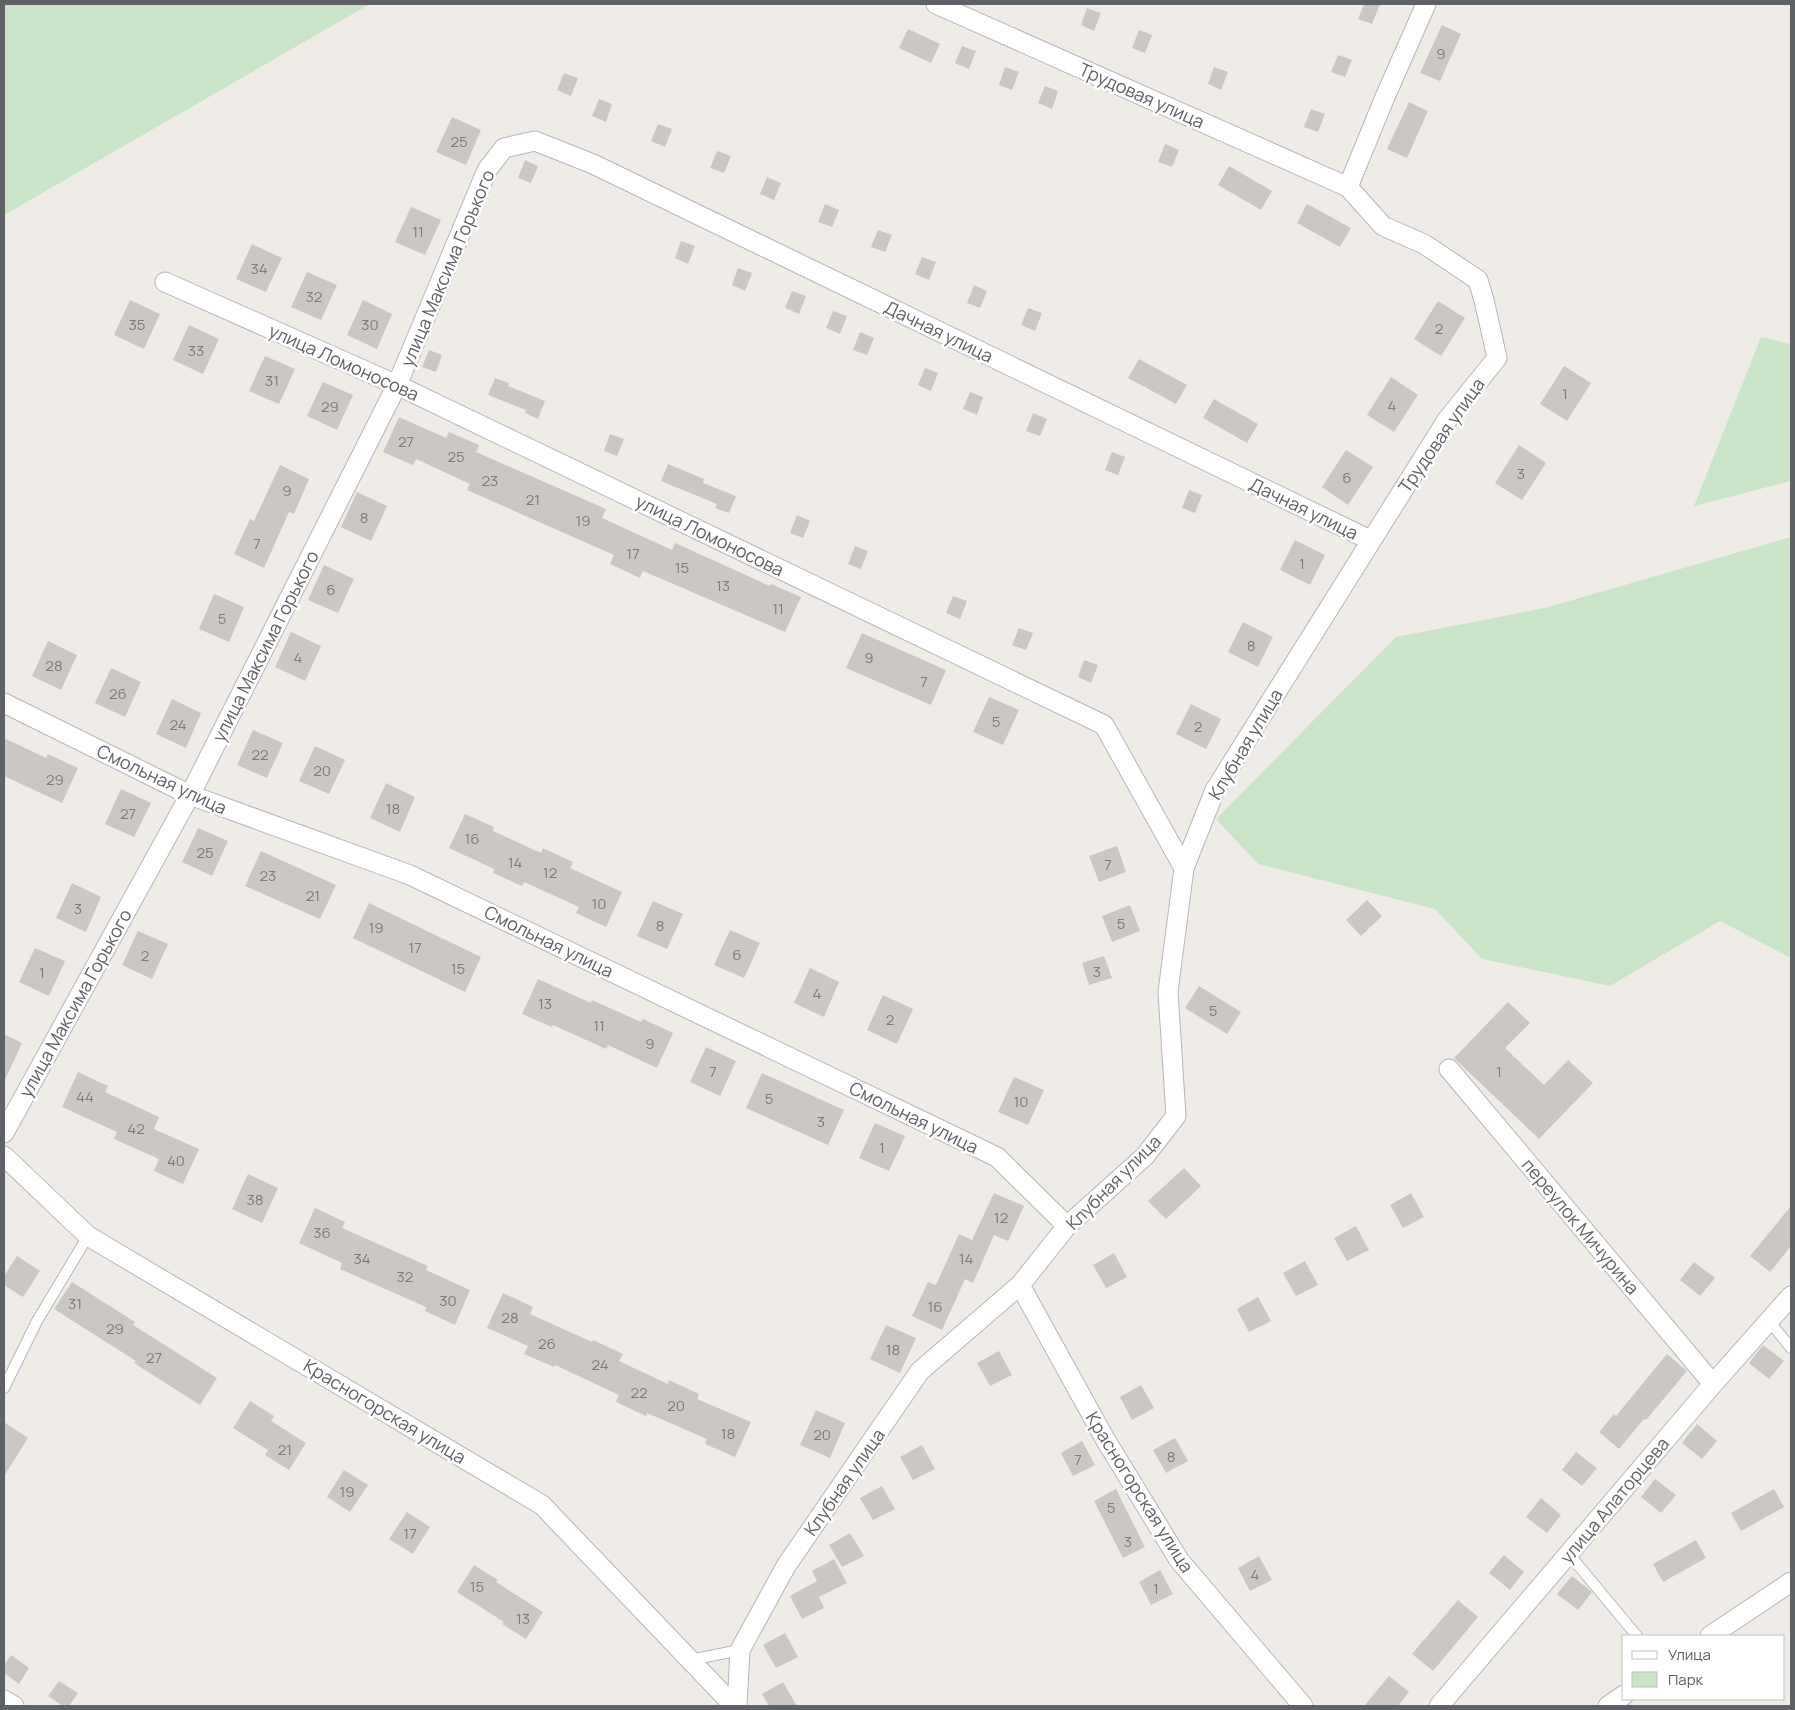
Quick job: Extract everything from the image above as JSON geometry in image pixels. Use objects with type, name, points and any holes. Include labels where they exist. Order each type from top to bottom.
[{"type":"street","name":"Трудовая улица","points":[[936,4],[1348,187],[1383,226],[1424,244],[1478,280],[1496,358],[1447,420],[1370,540]]},
{"type":"street","points":[[1348,187],[1426,4]]},
{"type":"street","name":"Дачная улица","points":[[504,148],[535,141],[592,164],[1370,540]]},
{"type":"street","name":"улица Максима Горького","points":[[4,1133],[190,796],[397,385],[487,170],[504,148]]},
{"type":"street","name":"улица Ломоносова","points":[[165,282],[397,385],[1104,725],[1184,868]]},
{"type":"street","name":"Клубная улица","points":[[736,1706],[740,1650],[786,1566],[920,1371],[1020,1285],[1067,1226],[1145,1156],[1176,1116],[1168,992],[1184,868],[1215,790],[1370,540]]},
{"type":"street","name":"Смольная улица","points":[[4,703],[190,796],[410,875],[996,1157],[1067,1226]]},
{"type":"street","name":"переулок Мичурина","points":[[1449,1069],[1713,1384]]},
{"type":"street","name":"Красногорская улица","points":[[4,1156],[88,1236],[542,1505],[736,1706]]},
{"type":"street","name":"Красногорская улица","points":[[1020,1285],[1105,1439],[1179,1560],[1303,1706]]},
{"type":"street","name":"улица Алаторцева","points":[[1439,1706],[1713,1384],[1791,1296]]},
{"type":"street","points":[[1712,1635],[1791,1582]]},
{"type":"street","points":[[4,1700],[14,1706]]},
{"type":"lane","points":[[4,1388],[37,1321],[88,1236]]},
{"type":"lane","points":[[1769,1321],[1791,1348]]},
{"type":"lane","points":[[1568,1553],[1636,1635]]},
{"type":"lane","points":[[690,1660],[740,1650]]},
{"type":"green space","points":[[4,4],[370,4],[4,215]]},
{"type":"green space","points":[[1761,337],[1791,344],[1791,481],[1694,506]]},
{"type":"green space","points":[[1791,537],[1791,958],[1720,921],[1610,986],[1482,959],[1435,909],[1258,864],[1216,819],[1396,637],[1545,608]]},
{"type":"building","points":[[1364,4],[1380,4],[1372,24],[1358,19]]},
{"type":"building","points":[[1087,8],[1101,13],[1094,31],[1081,25]]},
{"type":"building","points":[[1442,25],[1461,34],[1440,81],[1420,73]]},
{"type":"building","points":[[908,29],[940,44],[931,63],[899,48]]},
{"type":"building","points":[[1139,30],[1152,35],[1145,53],[1132,48]]},
{"type":"building","points":[[962,46],[976,51],[969,69],[955,63]]},
{"type":"building","points":[[1338,55],[1352,60],[1345,77],[1331,72]]},
{"type":"building","points":[[1005,67],[1019,72],[1012,90],[999,85]]},
{"type":"building","points":[[1214,67],[1228,72],[1221,90],[1208,84]]},
{"type":"building","points":[[564,73],[578,78],[571,96],[557,90]]},
{"type":"building","points":[[1045,86],[1058,91],[1052,109],[1038,103]]},
{"type":"building","points":[[599,99],[612,104],[606,122],[592,116]]},
{"type":"building","points":[[1409,102],[1428,111],[1407,158],[1387,149]]},
{"type":"building","points":[[1311,109],[1325,114],[1318,132],[1304,127]]},
{"type":"building","points":[[452,117],[481,130],[466,165],[436,152]]},
{"type":"building","points":[[658,124],[672,129],[665,147],[651,141]]},
{"type":"building","points":[[1165,144],[1179,150],[1172,167],[1158,162]]},
{"type":"building","points":[[717,151],[731,156],[724,173],[710,168]]},
{"type":"building","points":[[525,160],[538,166],[531,183],[518,178]]},
{"type":"building","points":[[1229,166],[1272,191],[1261,210],[1218,185]]},
{"type":"building","points":[[767,177],[781,183],[774,200],[760,194]]},
{"type":"building","points":[[825,204],[839,210],[832,227],[818,222]]},
{"type":"building","points":[[1307,204],[1351,228],[1340,247],[1297,223]]},
{"type":"building","points":[[411,207],[441,220],[425,255],[395,242]]},
{"type":"building","points":[[878,230],[892,235],[885,252],[871,247]]},
{"type":"building","points":[[681,241],[695,246],[688,264],[675,258]]},
{"type":"building","points":[[252,244],[282,258],[266,292],[236,279]]},
{"type":"building","points":[[922,257],[936,262],[929,280],[915,274]]},
{"type":"building","points":[[738,268],[752,273],[745,291],[732,285]]},
{"type":"building","points":[[307,272],[337,285],[321,320],[291,307]]},
{"type":"building","points":[[974,285],[987,291],[980,308],[967,303]]},
{"type":"building","points":[[792,291],[806,296],[799,314],[785,308]]},
{"type":"building","points":[[130,300],[160,314],[144,349],[114,335]]},
{"type":"building","points":[[363,300],[392,314],[377,349],[347,335]]},
{"type":"building","points":[[1438,301],[1465,318],[1441,356],[1414,339]]},
{"type":"building","points":[[1028,308],[1042,313],[1035,331],[1021,325]]},
{"type":"building","points":[[833,311],[847,316],[840,334],[826,328]]},
{"type":"building","points":[[189,325],[219,339],[203,374],[173,360]]},
{"type":"building","points":[[860,332],[874,338],[867,355],[853,350]]},
{"type":"building","points":[[429,350],[442,355],[436,372],[422,367]]},
{"type":"building","points":[[265,356],[295,369],[279,404],[249,391]]},
{"type":"building","points":[[1139,359],[1187,385],[1176,404],[1128,378]]},
{"type":"building","points":[[1564,366],[1591,383],[1567,421],[1540,404]]},
{"type":"building","points":[[925,368],[938,373],[931,391],[918,385]]},
{"type":"building","points":[[1391,377],[1418,395],[1394,432],[1367,415]]},
{"type":"building","points":[[495,378],[509,383],[508,386],[545,401],[538,419],[525,413],[526,410],[488,395]]},
{"type":"building","points":[[323,382],[353,395],[337,430],[307,416]]},
{"type":"building","points":[[970,392],[983,397],[977,415],[963,409]]},
{"type":"building","points":[[1214,399],[1258,424],[1247,443],[1203,418]]},
{"type":"building","points":[[1033,413],[1047,419],[1040,436],[1026,431]]},
{"type":"building","points":[[399,417],[446,438],[449,432],[479,445],[476,452],[606,509],[602,518],[672,550],[675,543],[770,586],[771,584],[801,597],[785,632],[643,571],[640,578],[610,564],[614,555],[467,490],[470,484],[416,459],[413,465],[383,452]]},
{"type":"building","points":[[610,434],[624,439],[617,456],[604,451]]},
{"type":"building","points":[[1519,445],[1546,463],[1522,500],[1495,483]]},
{"type":"building","points":[[1346,450],[1373,467],[1348,505],[1322,487]]},
{"type":"building","points":[[1112,452],[1125,457],[1118,475],[1105,470]]},
{"type":"building","points":[[668,464],[704,479],[703,483],[736,496],[729,513],[715,508],[717,504],[661,481]]},
{"type":"building","points":[[280,465],[309,479],[294,514],[289,512],[264,568],[234,554],[250,519],[254,521]]},
{"type":"building","points":[[1189,490],[1202,495],[1195,513],[1182,508]]},
{"type":"building","points":[[357,492],[387,506],[371,541],[341,527]]},
{"type":"building","points":[[797,515],[810,521],[803,538],[790,533]]},
{"type":"building","points":[[1295,540],[1325,555],[1310,585],[1280,570]]},
{"type":"building","points":[[855,546],[868,551],[861,569],[848,564]]},
{"type":"building","points":[[324,565],[354,579],[338,613],[308,600]]},
{"type":"building","points":[[214,594],[244,607],[229,642],[199,629]]},
{"type":"building","points":[[953,596],[967,601],[960,619],[946,613]]},
{"type":"building","points":[[1243,622],[1273,637],[1258,667],[1228,652]]},
{"type":"building","points":[[1019,628],[1033,633],[1026,650],[1012,645]]},
{"type":"building","points":[[291,632],[321,646],[305,681],[275,667]]},
{"type":"building","points":[[862,633],[946,670],[931,705],[846,668]]},
{"type":"building","points":[[48,641],[77,655],[61,690],[32,676]]},
{"type":"building","points":[[1084,660],[1098,665],[1091,683],[1078,677]]},
{"type":"building","points":[[111,668],[141,682],[125,717],[95,703]]},
{"type":"building","points":[[989,697],[1019,710],[1003,745],[973,732]]},
{"type":"building","points":[[172,699],[201,713],[186,748],[156,734]]},
{"type":"building","points":[[1191,704],[1221,719],[1206,749],[1176,734]]},
{"type":"building","points":[[253,730],[283,743],[267,778],[237,765]]},
{"type":"building","points":[[4,738],[46,758],[48,754],[78,768],[62,803],[4,776]]},
{"type":"building","points":[[315,746],[345,760],[329,794],[299,781]]},
{"type":"building","points":[[386,783],[415,797],[400,832],[370,818]]},
{"type":"building","points":[[121,789],[151,803],[134,837],[105,824]]},
{"type":"building","points":[[465,814],[494,827],[493,831],[541,853],[543,848],[573,862],[570,868],[622,892],[606,927],[576,913],[579,907],[524,882],[522,886],[493,873],[494,869],[449,848]]},
{"type":"building","points":[[198,828],[228,841],[212,876],[182,862]]},
{"type":"building","points":[[1117,846],[1126,872],[1099,882],[1089,856]]},
{"type":"building","points":[[261,851],[336,885],[320,919],[245,886]]},
{"type":"building","points":[[72,883],[101,897],[86,932],[56,918]]},
{"type":"building","points":[[1367,900],[1382,916],[1361,936],[1346,920]]},
{"type":"building","points":[[653,901],[683,914],[667,949],[637,936]]},
{"type":"building","points":[[369,903],[481,957],[465,992],[353,938]]},
{"type":"building","points":[[1130,905],[1140,931],[1112,942],[1102,916]]},
{"type":"building","points":[[730,930],[760,943],[744,978],[714,965]]},
{"type":"building","points":[[138,931],[168,944],[152,979],[122,965]]},
{"type":"building","points":[[35,948],[65,961],[49,996],[19,982]]},
{"type":"building","points":[[1104,956],[1112,978],[1089,985],[1082,963]]},
{"type":"building","points":[[810,968],[839,982],[824,1017],[794,1003]]},
{"type":"building","points":[[538,979],[591,1003],[592,1000],[641,1022],[643,1019],[673,1033],[657,1068],[608,1045],[606,1049],[553,1025],[552,1027],[522,1014]]},
{"type":"building","points":[[1199,986],[1241,1012],[1227,1034],[1185,1008]]},
{"type":"building","points":[[883,995],[913,1009],[897,1044],[867,1030]]},
{"type":"building","points":[[1508,1002],[1530,1023],[1505,1048],[1544,1085],[1568,1060],[1593,1083],[1539,1139],[1454,1058]]},
{"type":"building","points":[[4,1034],[22,1043],[4,1082]]},
{"type":"building","points":[[706,1047],[736,1061],[720,1096],[690,1082]]},
{"type":"building","points":[[78,1072],[108,1086],[105,1092],[159,1117],[154,1129],[199,1149],[183,1184],[154,1171],[159,1159],[114,1139],[117,1132],[62,1107]]},
{"type":"building","points":[[762,1073],[844,1110],[828,1145],[746,1108]]},
{"type":"building","points":[[1014,1077],[1044,1090],[1028,1125],[998,1112]]},
{"type":"building","points":[[875,1123],[905,1136],[889,1171],[859,1158]]},
{"type":"building","points":[[1184,1168],[1201,1186],[1166,1219],[1148,1201]]},
{"type":"building","points":[[248,1174],[278,1188],[262,1223],[232,1209]]},
{"type":"building","points":[[994,1193],[1024,1206],[1008,1241],[994,1235],[973,1283],[965,1279],[942,1330],[912,1316],[928,1282],[936,1285],[959,1234],[972,1240]]},
{"type":"building","points":[[1411,1193],[1424,1217],[1403,1228],[1390,1205]]},
{"type":"building","points":[[1791,1206],[1791,1246],[1770,1272],[1750,1256]]},
{"type":"building","points":[[315,1208],[345,1222],[342,1228],[428,1266],[426,1270],[470,1290],[455,1325],[425,1311],[426,1307],[340,1269],[342,1263],[299,1243]]},
{"type":"building","points":[[1356,1226],[1369,1250],[1347,1261],[1334,1238]]},
{"type":"building","points":[[1114,1253],[1127,1277],[1106,1288],[1093,1265]]},
{"type":"building","points":[[17,1256],[40,1271],[23,1297],[4,1285],[4,1276]]},
{"type":"building","points":[[1305,1261],[1318,1285],[1296,1296],[1283,1273]]},
{"type":"building","points":[[1694,1262],[1715,1278],[1700,1296],[1680,1280]]},
{"type":"building","points":[[72,1282],[135,1322],[133,1325],[217,1378],[200,1405],[134,1363],[136,1361],[54,1309]]},
{"type":"building","points":[[503,1293],[533,1307],[530,1314],[623,1354],[619,1361],[668,1384],[669,1380],[699,1394],[697,1399],[751,1422],[735,1457],[705,1444],[707,1439],[647,1413],[646,1416],[616,1402],[619,1395],[555,1365],[554,1367],[524,1354],[528,1346],[487,1328]]},
{"type":"building","points":[[1258,1297],[1271,1321],[1249,1332],[1237,1309]]},
{"type":"building","points":[[886,1325],[916,1338],[900,1373],[870,1359]]},
{"type":"building","points":[[1763,1345],[1784,1361],[1769,1379],[1749,1363]]},
{"type":"building","points":[[999,1351],[1012,1375],[990,1386],[977,1363]]},
{"type":"building","points":[[1667,1354],[1687,1371],[1619,1449],[1599,1432],[1614,1414],[1616,1416]]},
{"type":"building","points":[[1141,1385],[1154,1408],[1132,1420],[1120,1397]]},
{"type":"building","points":[[250,1401],[274,1416],[271,1421],[306,1443],[289,1470],[265,1455],[268,1450],[233,1428]]},
{"type":"building","points":[[816,1410],[845,1423],[830,1458],[800,1445]]},
{"type":"building","points":[[4,1422],[28,1438],[4,1476]]},
{"type":"building","points":[[1697,1424],[1717,1441],[1702,1459],[1682,1443]]},
{"type":"building","points":[[1175,1438],[1188,1461],[1166,1473],[1153,1450]]},
{"type":"building","points":[[1082,1441],[1095,1465],[1073,1476],[1061,1453]]},
{"type":"building","points":[[922,1445],[935,1469],[913,1480],[900,1457]]},
{"type":"building","points":[[1576,1452],[1597,1468],[1582,1486],[1562,1470]]},
{"type":"building","points":[[344,1470],[368,1485],[350,1512],[327,1497]]},
{"type":"building","points":[[1655,1479],[1676,1495],[1661,1513],[1641,1497]]},
{"type":"building","points":[[882,1486],[895,1509],[873,1520],[860,1498]]},
{"type":"building","points":[[1116,1489],[1145,1547],[1123,1558],[1094,1501]]},
{"type":"building","points":[[1774,1489],[1784,1507],[1741,1531],[1731,1513]]},
{"type":"building","points":[[1541,1498],[1561,1515],[1547,1533],[1526,1517]]},
{"type":"building","points":[[407,1512],[430,1527],[413,1554],[389,1539]]},
{"type":"building","points":[[850,1533],[864,1556],[842,1567],[829,1545]]},
{"type":"building","points":[[1696,1540],[1706,1558],[1663,1582],[1653,1564]]},
{"type":"building","points":[[1504,1555],[1524,1572],[1510,1590],[1489,1573]]},
{"type":"building","points":[[1259,1556],[1272,1580],[1250,1591],[1238,1568]]},
{"type":"building","points":[[834,1559],[847,1583],[819,1597],[824,1608],[802,1619],[790,1596],[817,1581],[812,1571]]},
{"type":"building","points":[[474,1565],[498,1580],[496,1582],[543,1612],[526,1639],[502,1624],[504,1622],[457,1592]]},
{"type":"building","points":[[1160,1570],[1173,1594],[1151,1605],[1139,1582]]},
{"type":"building","points":[[1572,1576],[1592,1592],[1578,1610],[1557,1594]]},
{"type":"building","points":[[1458,1600],[1478,1617],[1433,1671],[1412,1654]]},
{"type":"building","points":[[785,1633],[798,1657],[776,1668],[763,1645]]},
{"type":"building","points":[[11,1655],[29,1668],[19,1684],[4,1673],[4,1665]]},
{"type":"building","points":[[1389,1676],[1409,1692],[1398,1706],[1364,1706]]},
{"type":"building","points":[[59,1681],[78,1693],[69,1706],[63,1706],[48,1696]]},
{"type":"building","points":[[783,1682],[797,1706],[769,1706],[762,1694]]}]
